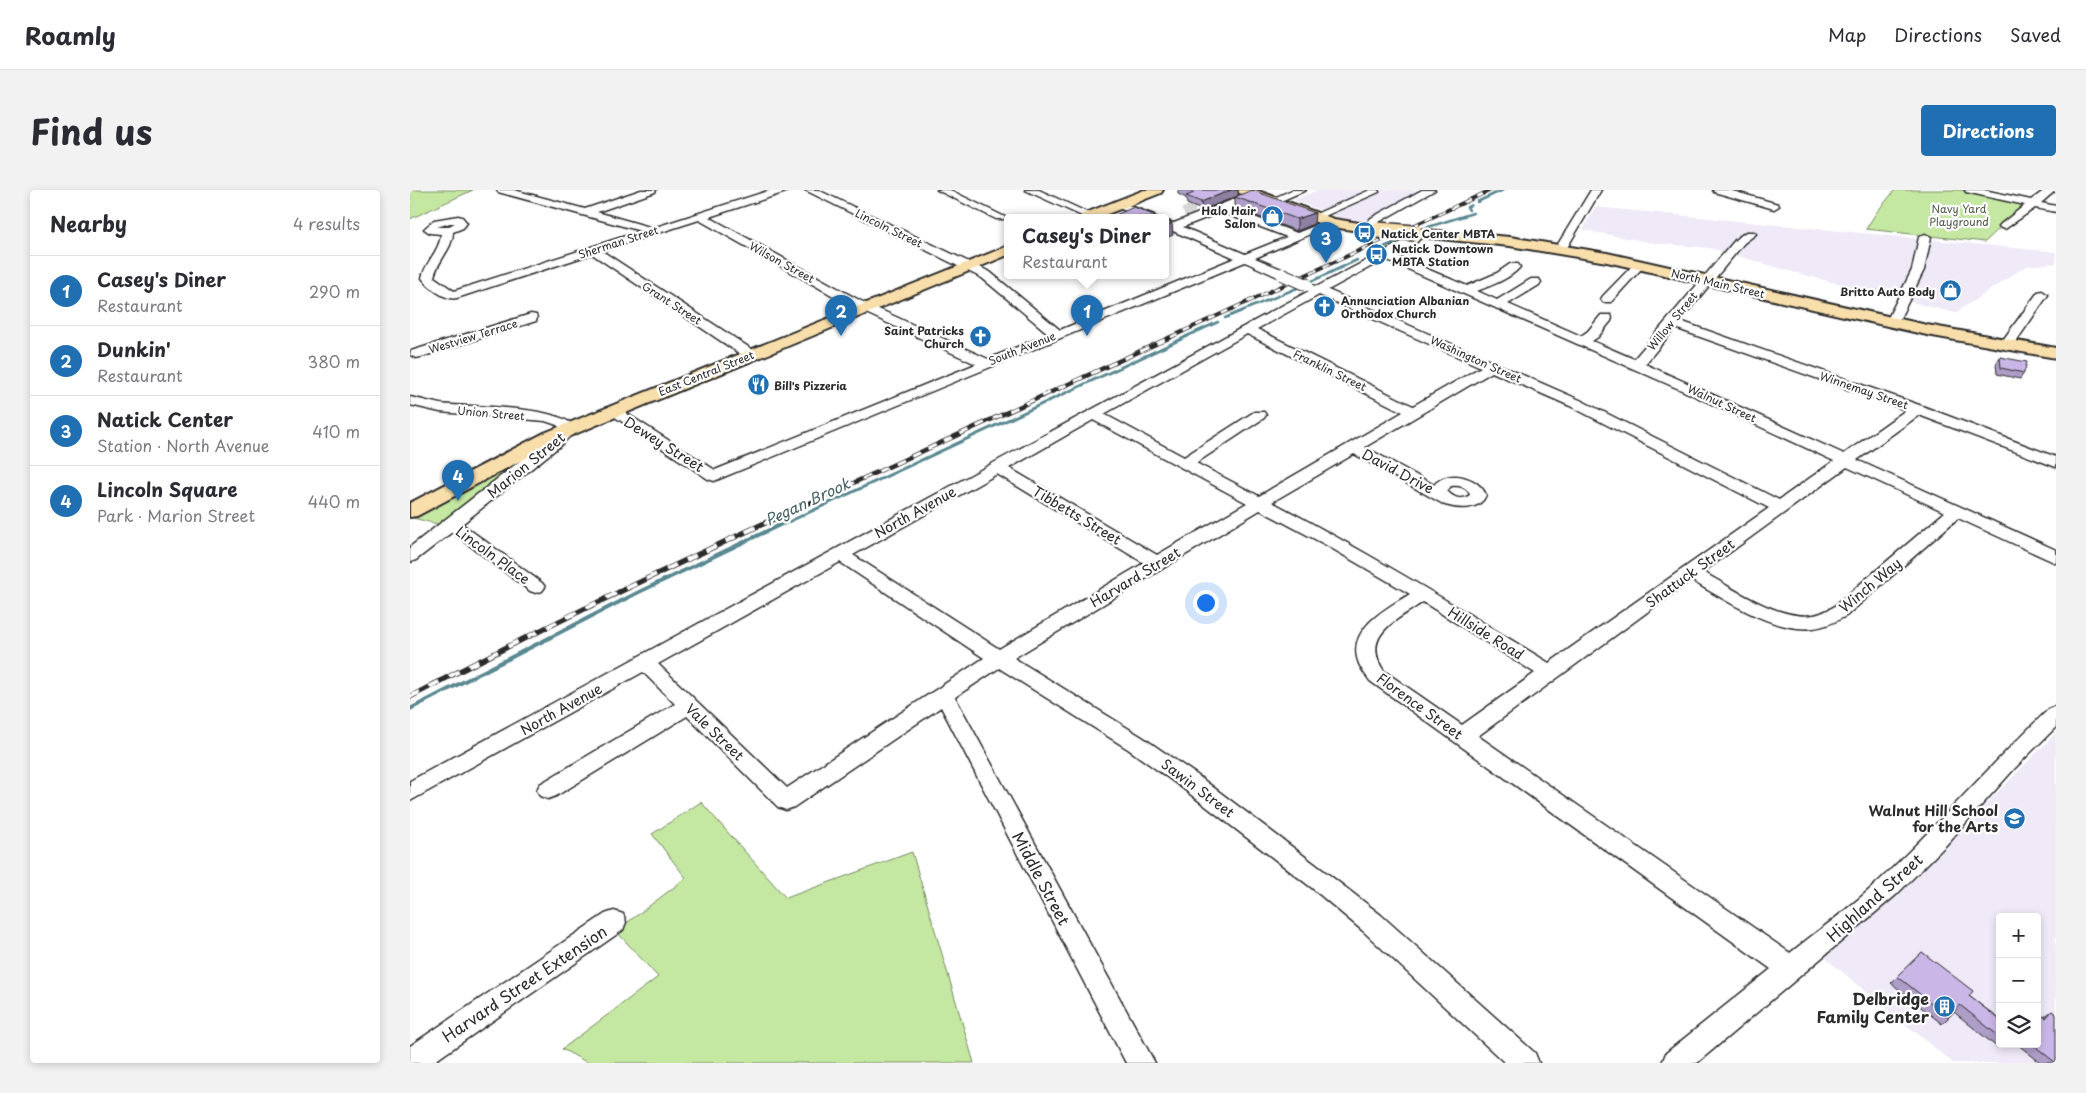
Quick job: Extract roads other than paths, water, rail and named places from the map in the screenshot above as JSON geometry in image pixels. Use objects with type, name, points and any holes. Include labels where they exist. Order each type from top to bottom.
[{"type":"main road","points":[[1094,214],[1120,199],[1135,198],[1156,190]]},
{"type":"main road","name":"North Main Street","points":[[1249,192],[1331,223],[1373,230],[1489,239],[1561,249],[1892,322],[2009,346],[2056,353]]},
{"type":"main road","name":"East Central Street","points":[[410,511],[533,446],[570,429],[1004,252]]},
{"type":"street","points":[[502,190],[522,192],[653,231]]},
{"type":"street","points":[[588,212],[651,190]]},
{"type":"street","name":"Sherman Street","points":[[453,295],[782,190]]},
{"type":"street","name":"Lincoln Street","points":[[810,190],[991,278],[1057,334]]},
{"type":"street","points":[[942,190],[1000,217]]},
{"type":"street","points":[[953,195],[969,190]]},
{"type":"street","points":[[1030,190],[1082,214]]},
{"type":"street","points":[[1272,201],[1300,190]]},
{"type":"street","points":[[1373,230],[1369,225],[1375,220],[1430,190]]},
{"type":"street","points":[[1718,190],[1774,206]]},
{"type":"street","points":[[1970,190],[2056,208]]},
{"type":"street","points":[[2005,226],[2051,190]]},
{"type":"street","points":[[1169,224],[1221,208],[1249,192]]},
{"type":"street","points":[[1314,217],[1374,192]]},
{"type":"street","points":[[1561,249],[1591,196]]},
{"type":"street","points":[[1120,199],[1145,214]]},
{"type":"street","points":[[1221,208],[1297,237]]},
{"type":"street","points":[[1169,224],[1184,214]]},
{"type":"street","name":"Wilson Street","points":[[700,216],[865,308],[986,363]]},
{"type":"street","name":"South Avenue","points":[[714,476],[1331,223]]},
{"type":"street","name":"Washington Street","points":[[1169,224],[1575,403],[1780,507]]},
{"type":"street","points":[[447,230],[447,238],[429,270],[428,278],[434,284],[453,295]]},
{"type":"street","name":"North Avenue","points":[[410,792],[1247,329],[1313,288],[1415,239],[1417,233]]},
{"type":"street","name":"Willow Street","points":[[1635,364],[1643,358],[1740,241],[1750,234]]},
{"type":"street","points":[[1892,322],[1918,270],[1926,237]]},
{"type":"street","name":"Grant Street","points":[[593,250],[751,355]]},
{"type":"street","name":"Walnut Street","points":[[1385,255],[1635,364],[2056,557]]},
{"type":"street","points":[[1607,299],[1640,265]]},
{"type":"street","points":[[1467,291],[1501,276],[1514,267]]},
{"type":"street","points":[[1172,277],[1185,283]]},
{"type":"street","points":[[1499,304],[1535,282]]},
{"type":"street","points":[[2009,346],[2010,340],[2042,295]]},
{"type":"street","name":"Westview Terrace","points":[[413,359],[530,318]]},
{"type":"street","points":[[1582,341],[1593,334],[1606,318]]},
{"type":"street","name":"Winnemay Street","points":[[1671,322],[1918,408],[2056,462]]},
{"type":"street","name":"Franklin Street","points":[[1247,329],[1414,412]]},
{"type":"street","points":[[410,340],[413,359]]},
{"type":"street","name":"Harvard Street","points":[[786,801],[999,658],[1492,366]]},
{"type":"street","name":"Union Street","points":[[410,401],[440,408],[546,417],[562,422],[570,429]]},
{"type":"street","name":"Shattuck Street","points":[[1462,736],[1918,408]]},
{"type":"street","name":"Dewey Street","points":[[613,411],[714,476]]},
{"type":"street","points":[[1092,414],[1262,502],[1423,594]]},
{"type":"street","points":[[1185,463],[1260,415]]},
{"type":"street","name":"Marion Street","points":[[410,556],[570,429]]},
{"type":"street","name":"David Drive","points":[[1354,448],[1441,495]]},
{"type":"street","name":"Tibbetts Street","points":[[997,467],[1157,563]]},
{"type":"street","name":"Winch Way","points":[[1690,572],[1778,619],[1798,623],[1816,623],[1839,612],[1957,511]]},
{"type":"street","name":"Lincoln Place","points":[[450,525],[461,529],[536,587]]},
{"type":"street","name":"Sawin Street","points":[[840,554],[999,658],[1142,747],[1189,781],[1312,875],[1396,945],[1525,1063]]},
{"type":"street","name":"Hillside Road","points":[[1423,594],[1550,673]]},
{"type":"street","name":"Florence Street","points":[[1423,594],[1384,621],[1368,635],[1365,643],[1365,659],[1377,676],[1790,968]]},
{"type":"street","name":"Vale Street","points":[[644,662],[786,801]]},
{"type":"street","name":"Middle Street","points":[[944,694],[1141,1063]]},
{"type":"street","points":[[548,790],[688,706]]},
{"type":"street","name":"Highland Street","points":[[1676,1063],[1850,920],[1906,871],[2007,762],[2056,714]]},
{"type":"street","name":"Harvard Street Extension","points":[[410,1062],[614,922]]},
{"type":"waterway","name":"Pegan Brook","points":[[1477,202],[1503,190]]},
{"type":"waterway","name":"Pegan Brook","points":[[1469,210],[1467,207],[1471,205]]},
{"type":"waterway","name":"Pegan Brook","points":[[1425,228],[1473,213]]},
{"type":"waterway","name":"Pegan Brook","points":[[1380,249],[1406,237]]},
{"type":"waterway","name":"Pegan Brook","points":[[1308,283],[1357,260]]},
{"type":"waterway","name":"Pegan Brook","points":[[1225,318],[1302,286]]},
{"type":"waterway","name":"Pegan Brook","points":[[1185,337],[1218,322]]},
{"type":"waterway","name":"Pegan Brook","points":[[784,524],[1188,336]]},
{"type":"waterway","name":"Pegan Brook","points":[[410,709],[639,592],[786,522]]},
{"type":"tunnel","points":[[1184,214],[1192,210],[1199,213]]},
{"type":"railway","points":[[1171,337],[1491,190]]},
{"type":"railway","points":[[764,524],[1173,336]]},
{"type":"railway","points":[[410,697],[587,607],[767,522]]},
{"type":"place","name":"Halo Hair Salon","points":[[1272,216]]},
{"type":"place","name":"Natick Center MBTA","points":[[1365,233]]},
{"type":"place","name":"Natick Downtown MBTA Station","points":[[1376,254]]},
{"type":"place","name":"Natick Center","points":[[1326,263]]},
{"type":"place","name":"Britto Auto Body","points":[[1951,291]]},
{"type":"place","name":"Annunciation Albanian Orthodox Church","points":[[1325,306]]},
{"type":"place","name":"Dunkin'","points":[[841,336]]},
{"type":"place","name":"Saint Patricks Church","points":[[980,336]]},
{"type":"place","name":"Casey's Diner","points":[[1087,336]]},
{"type":"place","name":"Bill's Pizzeria","points":[[758,385]]},
{"type":"place","name":"Lincoln Square","points":[[458,501]]},
{"type":"place","name":"Walnut Hill School for the Arts","points":[[2014,818]]},
{"type":"place","name":"Delbridge Family Center","points":[[1945,1007]]},
{"type":"park label","name":"Navy Yard Playground","points":[[1959,214]]}]
